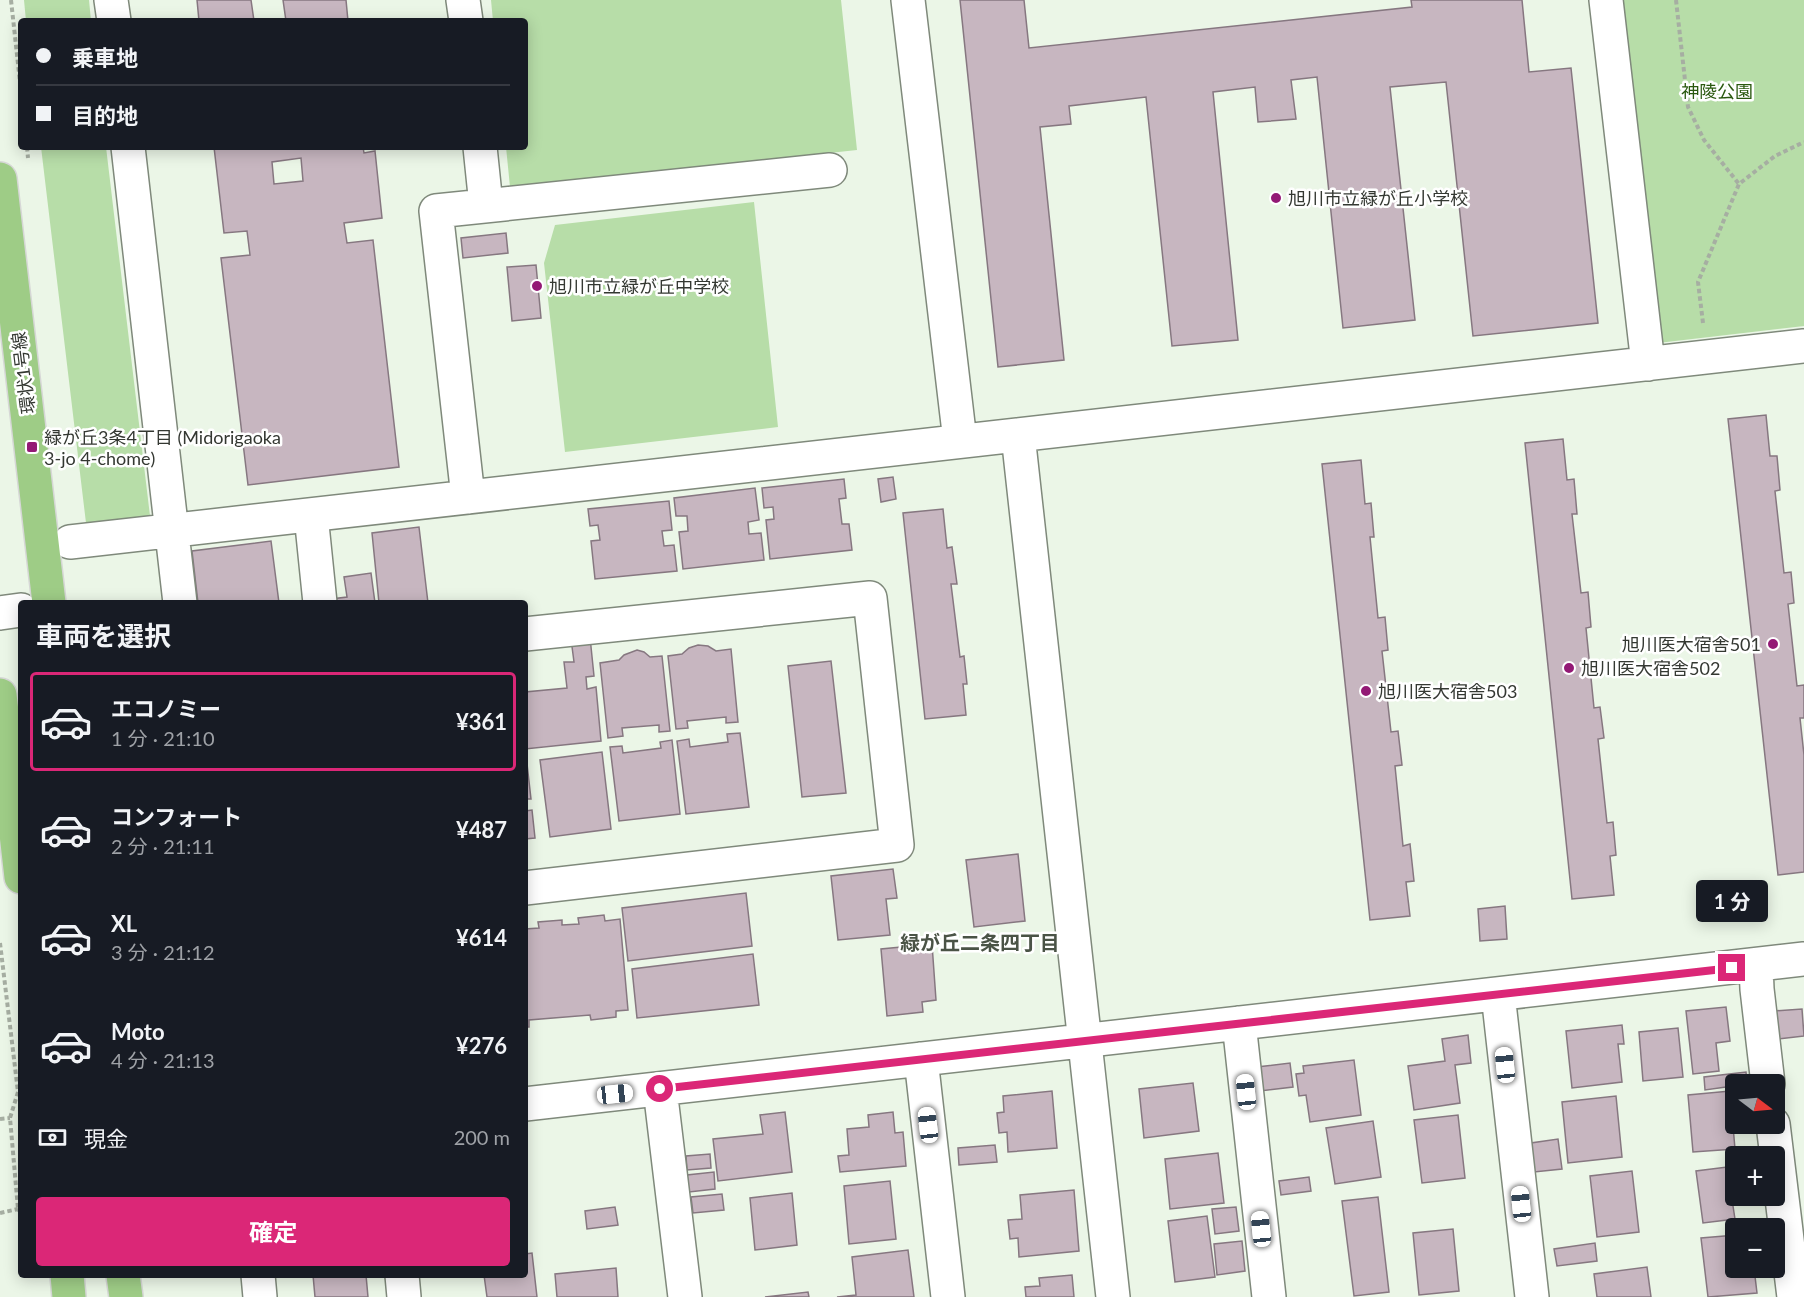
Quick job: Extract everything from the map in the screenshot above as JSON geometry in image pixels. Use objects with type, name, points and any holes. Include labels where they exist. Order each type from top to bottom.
[{"type":"main road","name":"環状1号線","points":[[0,179],[49,600]]},
{"type":"main road","points":[[0,696],[18,851]]},
{"type":"main road","points":[[67,1278],[69,1297]]},
{"type":"main road","points":[[123,1278],[126,1297]]},
{"type":"street","points":[[111,0],[114,18]]},
{"type":"street","points":[[463,0],[466,18]]},
{"type":"street","points":[[908,0],[960,441]]},
{"type":"street","points":[[1606,0],[1648,364]]},
{"type":"street","points":[[128,150],[180,600]]},
{"type":"street","points":[[480,150],[486,205]]},
{"type":"street","points":[[468,497],[436,211],[830,170]]},
{"type":"street","points":[[70,542],[1804,346]]},
{"type":"street","points":[[1018,435],[1113,1297]]},
{"type":"street","points":[[311,515],[320,600]]},
{"type":"street","points":[[528,634],[870,598],[897,845],[528,888]]},
{"type":"street","points":[[0,613],[18,610]]},
{"type":"street","points":[[528,1104],[1804,959]]},
{"type":"street","points":[[1756,965],[1767,1074]]},
{"type":"street","points":[[1498,994],[1532,1297]]},
{"type":"street","points":[[1239,1023],[1269,1297]]},
{"type":"street","points":[[921,1059],[948,1297]]},
{"type":"street","points":[[660,1089],[686,1297]]},
{"type":"street","points":[[1774,1134],[1794,1297]]},
{"type":"street","points":[[258,1278],[260,1297]]},
{"type":"street","points":[[402,1278],[404,1297]]},
{"type":"path","points":[[11,0],[18,64]]},
{"type":"path","points":[[1676,0],[1688,107],[1704,140],[1739,184]]},
{"type":"path","points":[[1708,357],[1698,282],[1739,184],[1775,156],[1804,142]]},
{"type":"path","points":[[0,943],[18,1084]]},
{"type":"path","points":[[18,1095],[10,1118],[18,1192]]},
{"type":"path","points":[[0,1119],[10,1118]]},
{"type":"path","points":[[0,1213],[18,1211]]},
{"type":"green space","points":[[24,0],[89,0],[91,18],[26,18]]},
{"type":"green space","points":[[491,0],[841,0],[857,150],[510,187],[506,150],[528,150],[528,18],[493,18]]},
{"type":"green space","name":"神陵公園","points":[[1620,0],[1804,0],[1804,326],[1658,343]]},
{"type":"green space","points":[[41,150],[106,150],[150,516],[86,523]]},
{"type":"green space","points":[[754,202],[778,427],[565,452],[544,263],[555,225]]},
{"type":"building","points":[[197,0],[251,0],[254,18],[199,18]]},
{"type":"building","points":[[283,0],[346,0],[348,18],[286,18]]},
{"type":"building","points":[[960,0],[1024,0],[1029,48],[1412,7],[1411,0],[1522,0],[1529,72],[1571,68],[1598,323],[1473,336],[1446,82],[1390,87],[1415,320],[1343,328],[1317,77],[1291,80],[1296,119],[1258,122],[1255,87],[1213,92],[1238,340],[1172,346],[1146,97],[1069,106],[1071,124],[1040,127],[1064,360],[998,367]]},
{"type":"building","points":[[214,150],[364,150],[364,153],[375,151],[382,218],[344,223],[347,243],[373,240],[399,467],[248,485],[221,258],[250,255],[247,231],[224,233]],"holes":[[[301,158],[303,181],[274,184],[272,162]]]},
{"type":"building","points":[[506,233],[508,253],[463,258],[461,238]]},
{"type":"building","points":[[536,265],[541,318],[512,321],[507,267]]},
{"type":"building","name":"旭川医大宿舎501","points":[[1766,415],[1770,456],[1777,456],[1780,490],[1775,491],[1784,573],[1791,572],[1794,603],[1788,604],[1797,686],[1804,685],[1804,718],[1800,718],[1804,755],[1804,872],[1778,875],[1728,419]]},
{"type":"building","name":"旭川医大宿舎502","points":[[1563,439],[1567,480],[1574,479],[1577,514],[1572,514],[1581,593],[1588,592],[1591,627],[1586,628],[1594,708],[1600,707],[1604,738],[1598,739],[1607,823],[1613,822],[1616,855],[1610,856],[1614,895],[1572,899],[1525,443]]},
{"type":"building","name":"旭川医大宿舎503","points":[[1361,460],[1365,504],[1371,503],[1374,537],[1370,537],[1378,618],[1385,617],[1388,650],[1382,651],[1391,732],[1398,731],[1402,765],[1395,766],[1403,846],[1410,844],[1414,881],[1406,882],[1410,916],[1370,920],[1322,464]]},
{"type":"building","points":[[893,477],[896,499],[881,502],[878,479]]},
{"type":"building","points":[[844,479],[846,498],[839,499],[842,524],[849,524],[852,550],[770,559],[766,520],[774,519],[773,507],[764,508],[762,488]]},
{"type":"building","points":[[755,488],[759,520],[748,522],[749,534],[761,533],[764,560],[683,569],[679,532],[688,531],[687,516],[676,516],[674,498]]},
{"type":"building","points":[[669,501],[672,530],[662,531],[664,546],[674,545],[677,571],[595,579],[591,541],[600,540],[598,525],[590,526],[588,509]]},
{"type":"building","points":[[943,509],[947,548],[952,547],[957,584],[951,584],[960,657],[964,656],[967,684],[963,684],[966,715],[925,719],[903,513]]},
{"type":"building","points":[[419,527],[428,600],[379,600],[372,533]]},
{"type":"building","points":[[271,541],[279,600],[198,600],[192,551]]},
{"type":"building","points":[[371,573],[375,600],[331,600],[347,597],[344,577]]},
{"type":"building","points":[[590,637],[594,676],[586,677],[587,689],[596,687],[601,741],[528,749],[528,692],[567,688],[564,662],[574,662],[571,639]]},
{"type":"building","points":[[698,645],[708,646],[716,651],[731,649],[738,722],[726,723],[726,717],[687,721],[688,728],[676,729],[668,656],[682,654]]},
{"type":"building","points":[[637,650],[650,657],[662,656],[670,731],[659,732],[659,725],[622,728],[623,736],[608,738],[600,663],[619,660],[624,655]]},
{"type":"building","points":[[831,661],[846,793],[802,797],[788,666]]},
{"type":"building","points":[[740,733],[749,807],[686,814],[677,741],[689,739],[690,747],[728,742],[727,734]]},
{"type":"building","points":[[672,740],[680,814],[619,821],[610,747],[622,746],[623,753],[661,748],[660,742]]},
{"type":"building","points":[[602,752],[611,829],[550,837],[540,760]]},
{"type":"building","points":[[528,773],[531,799],[528,799]]},
{"type":"building","points":[[532,810],[535,838],[528,839],[528,811]]},
{"type":"building","points":[[1018,854],[1025,921],[974,927],[966,860]]},
{"type":"building","points":[[893,869],[897,898],[886,899],[890,935],[838,940],[831,876]]},
{"type":"building","points":[[746,893],[752,946],[628,961],[622,908]]},
{"type":"building","points":[[1505,906],[1507,939],[1480,941],[1478,909]]},
{"type":"building","points":[[604,915],[605,921],[620,919],[628,1010],[616,1011],[616,1017],[591,1020],[590,1015],[529,1020],[528,1027],[528,929],[539,928],[538,922],[562,920],[562,925],[579,924],[578,918]]},
{"type":"building","points":[[932,944],[936,1000],[922,1002],[923,1012],[887,1016],[881,949]]},
{"type":"building","points":[[753,954],[759,1005],[637,1018],[632,969]]},
{"type":"building","points":[[1726,1007],[1730,1041],[1716,1043],[1719,1071],[1693,1074],[1686,1011]]},
{"type":"building","points":[[1802,1009],[1804,1036],[1777,1039],[1774,1011]]},
{"type":"building","points":[[1622,1025],[1624,1044],[1618,1044],[1622,1082],[1572,1088],[1566,1031]]},
{"type":"building","points":[[1678,1028],[1683,1077],[1643,1081],[1639,1032]]},
{"type":"building","points":[[1468,1035],[1471,1063],[1455,1065],[1460,1103],[1414,1110],[1408,1066],[1445,1061],[1442,1039]]},
{"type":"building","points":[[1354,1060],[1361,1115],[1310,1122],[1306,1095],[1299,1096],[1296,1074],[1304,1073],[1303,1066]]},
{"type":"building","points":[[1290,1063],[1293,1087],[1260,1091],[1257,1067]]},
{"type":"building","points":[[1725,1074],[1725,1087],[1705,1090],[1704,1077]]},
{"type":"building","points":[[1193,1083],[1199,1131],[1144,1138],[1139,1089]]},
{"type":"building","points":[[1052,1091],[1057,1148],[1008,1152],[1007,1132],[999,1133],[997,1113],[1004,1112],[1003,1096]]},
{"type":"building","points":[[1725,1091],[1725,1134],[1734,1134],[1735,1146],[1725,1146],[1725,1150],[1693,1152],[1688,1095]]},
{"type":"building","points":[[1616,1096],[1622,1157],[1568,1163],[1562,1102]]},
{"type":"building","points":[[785,1112],[792,1172],[718,1181],[713,1139],[763,1134],[760,1115]]},
{"type":"building","points":[[893,1112],[895,1133],[903,1132],[906,1166],[840,1172],[838,1156],[849,1155],[847,1129],[869,1127],[868,1115]]},
{"type":"building","points":[[1458,1115],[1465,1178],[1422,1183],[1414,1120]]},
{"type":"building","points":[[1373,1121],[1381,1177],[1335,1184],[1326,1128]]},
{"type":"building","points":[[1558,1139],[1562,1169],[1534,1172],[1531,1143]]},
{"type":"building","points":[[995,1145],[997,1162],[959,1165],[958,1148]]},
{"type":"building","points":[[1218,1153],[1224,1203],[1170,1209],[1165,1159]]},
{"type":"building","points":[[710,1154],[711,1168],[687,1170],[686,1156]]},
{"type":"building","points":[[1725,1167],[1725,1206],[1733,1206],[1735,1218],[1703,1223],[1696,1171]]},
{"type":"building","points":[[1632,1171],[1639,1232],[1597,1237],[1590,1176]]},
{"type":"building","points":[[714,1172],[715,1189],[689,1192],[687,1175]]},
{"type":"building","points":[[1309,1177],[1311,1191],[1281,1195],[1279,1181]]},
{"type":"building","points":[[890,1181],[896,1239],[849,1244],[844,1186]]},
{"type":"building","points":[[1074,1190],[1079,1251],[1019,1257],[1018,1238],[1010,1239],[1008,1220],[1022,1219],[1020,1195]]},
{"type":"building","points":[[792,1193],[797,1245],[755,1250],[750,1198]]},
{"type":"building","points":[[722,1194],[724,1210],[693,1213],[691,1197]]},
{"type":"building","points":[[1378,1197],[1389,1292],[1354,1296],[1342,1201]]},
{"type":"building","points":[[615,1207],[618,1225],[587,1229],[585,1211]]},
{"type":"building","points":[[1236,1207],[1239,1231],[1215,1234],[1212,1209]]},
{"type":"building","points":[[1207,1216],[1215,1277],[1175,1282],[1168,1221]]},
{"type":"building","points":[[1453,1229],[1459,1291],[1419,1295],[1413,1233]]},
{"type":"building","points":[[1725,1236],[1725,1278],[1755,1278],[1757,1293],[1708,1297],[1701,1238]]},
{"type":"building","points":[[1242,1241],[1245,1271],[1217,1275],[1214,1244]]},
{"type":"building","points":[[1595,1243],[1597,1261],[1557,1266],[1554,1249]]},
{"type":"building","points":[[908,1250],[914,1297],[837,1297],[856,1295],[852,1257]]},
{"type":"building","points":[[532,1253],[537,1297],[487,1297],[484,1278],[528,1278],[528,1254]]},
{"type":"building","points":[[1647,1267],[1651,1297],[1597,1297],[1594,1274]]},
{"type":"building","points":[[616,1268],[618,1297],[557,1297],[555,1274]]},
{"type":"building","points":[[1072,1275],[1074,1297],[1026,1297],[1025,1287],[1040,1286],[1039,1278]]},
{"type":"building","points":[[313,1278],[366,1278],[368,1297],[315,1297]]},
{"type":"building","points":[[808,1292],[809,1297],[765,1297]]},
{"type":"place","name":"旭川市立緑が丘小学校","points":[[1276,198]]},
{"type":"place","name":"旭川市立緑が丘中学校","points":[[537,286]]},
{"type":"place","name":"緑が丘3条4丁目 (Midorigaoka 3-jo 4-chome)","points":[[32,447]]},
{"type":"place","name":"旭川医大宿舎501","points":[[1773,644]]},
{"type":"place","name":"旭川医大宿舎502","points":[[1569,668]]},
{"type":"place","name":"旭川医大宿舎503","points":[[1366,691]]},
{"type":"district","name":"緑が丘二条四丁目","points":[[980,942]]},
{"type":"route","points":[[660,1089],[1732,968]]}]
